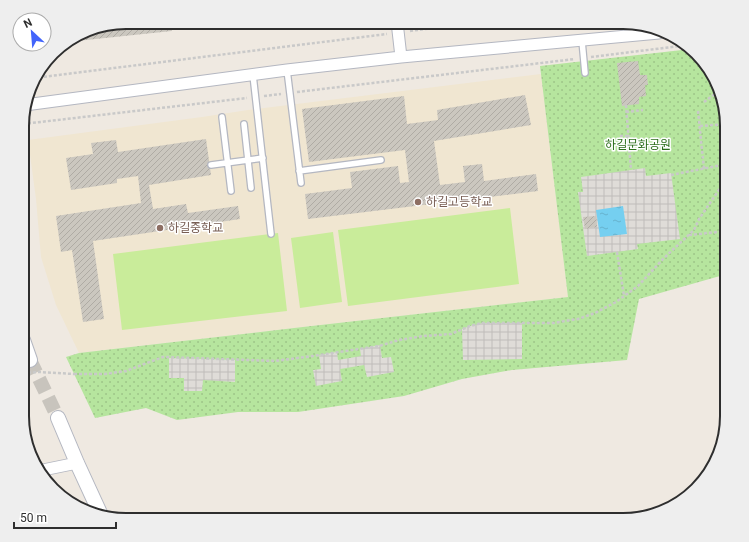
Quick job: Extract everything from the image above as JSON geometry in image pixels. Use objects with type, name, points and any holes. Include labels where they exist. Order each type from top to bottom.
[{"type":"street","points":[[398,29],[401,58]]},
{"type":"street","points":[[31,104],[287,70],[653,34]]},
{"type":"street","points":[[58,418],[98,509]]},
{"type":"street","points":[[45,470],[77,463]]},
{"type":"lane","points":[[582,41],[585,73]]},
{"type":"lane","points":[[287,70],[301,183]]},
{"type":"lane","points":[[253,75],[272,234]]},
{"type":"lane","points":[[222,117],[231,191]]},
{"type":"lane","points":[[244,124],[251,188]]},
{"type":"lane","points":[[211,165],[263,158]]},
{"type":"lane","points":[[299,171],[381,160]]},
{"type":"path","points":[[42,77],[384,29]]},
{"type":"path","points":[[29,123],[678,46]]},
{"type":"path","points":[[704,102],[715,94]]},
{"type":"path","points":[[626,105],[631,170]]},
{"type":"path","points":[[626,112],[643,110]]},
{"type":"path","points":[[698,111],[704,169]]},
{"type":"path","points":[[700,126],[720,125]]},
{"type":"path","points":[[620,136],[628,136]]},
{"type":"path","points":[[671,176],[720,166]]},
{"type":"path","points":[[29,373],[39,372],[105,374],[126,371],[163,357],[275,361],[379,346],[399,340],[424,336],[451,334],[482,322],[553,323],[578,319],[595,313],[616,302],[638,286],[664,258],[694,230],[699,218],[720,188]]},
{"type":"path","points":[[688,235],[720,232]]},
{"type":"path","points":[[617,252],[624,296]]},
{"type":"shaded area","points":[[541,74],[568,297],[79,353],[56,305],[41,257],[29,140],[248,110]]},
{"type":"shaded area","points":[[645,168],[646,176],[671,173],[680,239],[637,244],[638,249],[587,256],[578,192],[583,192],[581,177]]},
{"type":"shaded area","points":[[482,323],[522,323],[522,359],[463,360],[462,329]]},
{"type":"shaded area","points":[[380,345],[382,358],[391,357],[394,372],[367,377],[364,365],[340,369],[342,381],[316,386],[313,370],[321,369],[319,355],[337,352],[338,360],[361,356],[360,349]]},
{"type":"shaded area","points":[[169,358],[235,360],[235,382],[203,380],[202,391],[184,391],[184,378],[169,378]]},
{"type":"green space","name":"하길문화공원","points":[[683,50],[692,57],[707,77],[717,101],[720,119],[720,276],[639,299],[627,360],[512,370],[462,379],[404,396],[298,412],[238,412],[177,420],[146,408],[95,418],[66,357],[79,353],[568,297],[540,66]]},
{"type":"green space","points":[[510,208],[519,284],[348,306],[338,230]]},
{"type":"green space","points":[[333,232],[342,302],[300,308],[291,238]]},
{"type":"green space","points":[[278,233],[287,311],[122,330],[113,254]]},
{"type":"water","points":[[623,206],[627,234],[600,237],[596,210]]},
{"type":"building","points":[[172,29],[172,31],[80,41],[101,32],[113,30]]},
{"type":"building","points":[[638,61],[640,75],[647,75],[648,85],[645,85],[646,96],[639,97],[639,104],[622,106],[617,63]]},
{"type":"building","points":[[525,95],[531,125],[434,141],[440,185],[465,182],[463,166],[482,164],[484,181],[536,174],[538,191],[308,219],[305,194],[352,188],[350,172],[398,166],[400,183],[409,182],[405,150],[309,162],[302,109],[404,96],[407,124],[438,120],[437,110]]},
{"type":"building","points":[[206,139],[211,175],[149,185],[153,209],[186,204],[188,213],[238,206],[240,219],[93,241],[104,319],[83,322],[72,250],[61,252],[56,216],[141,203],[138,176],[117,179],[117,183],[71,190],[66,158],[93,154],[91,143],[116,140],[118,152]]},
{"type":"building","points":[[596,216],[597,227],[585,229],[583,217]]},
{"type":"tunnel","points":[[30,360],[58,418]]},
{"type":"place","name":"하길고등학교","points":[[418,202]]},
{"type":"place","name":"하길중학교","points":[[160,228]]}]
